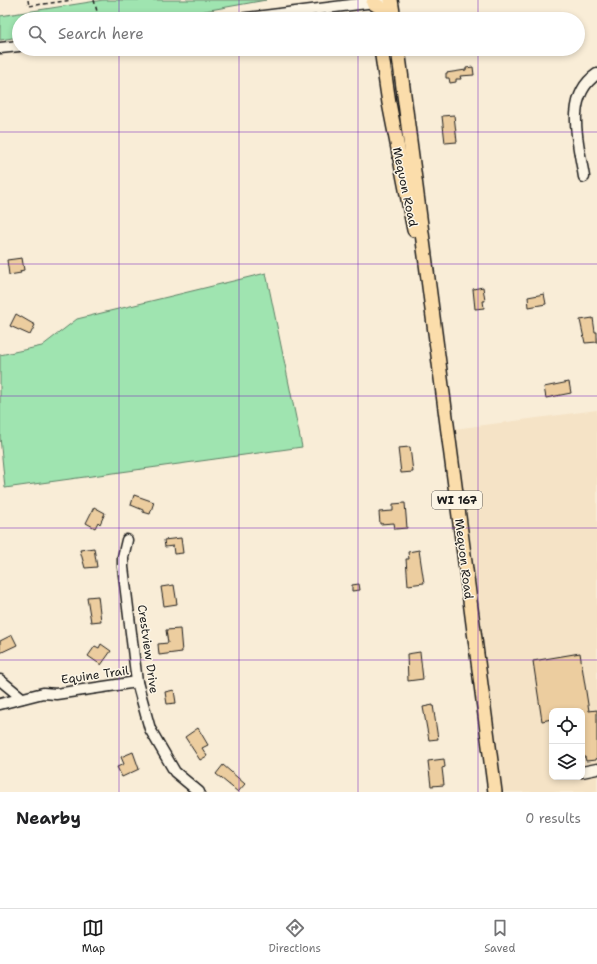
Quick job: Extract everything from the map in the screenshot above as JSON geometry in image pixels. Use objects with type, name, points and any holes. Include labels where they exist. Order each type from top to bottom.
[{"type":"main road","points":[[391,0],[393,12]]},
{"type":"main road","points":[[373,1],[375,12]]},
{"type":"main road","points":[[373,1],[381,8],[382,12]]},
{"type":"main road","name":"Mequon Road","points":[[382,56],[398,153],[434,325]]},
{"type":"main road","points":[[390,56],[401,118],[417,188]]},
{"type":"main road","name":"Mequon Road","points":[[399,56],[495,792]]},
{"type":"street","points":[[291,12],[391,0]]},
{"type":"street","points":[[0,48],[12,47]]},
{"type":"street","points":[[584,177],[575,126],[577,106],[585,86],[597,74]]},
{"type":"street","name":"Crestview Drive","points":[[127,540],[123,557],[123,567],[137,682],[150,728],[175,772],[199,792]]},
{"type":"street","points":[[0,680],[22,698]]},
{"type":"street","name":"Equine Trail","points":[[0,704],[43,693],[56,694],[137,682]]},
{"type":"street","points":[[585,771],[597,769]]},
{"type":"path","points":[[28,0],[29,6],[72,0]]},
{"type":"path","points":[[94,0],[97,12]]},
{"type":"shaded area","points":[[597,410],[597,792],[502,792],[494,745],[454,429]]},
{"type":"green space","points":[[103,0],[266,0],[199,12],[26,12]]},
{"type":"green space","points":[[12,14],[12,38],[0,40],[0,16]]},
{"type":"green space","points":[[266,273],[302,447],[5,488],[0,437],[0,355],[42,346],[77,319]]},
{"type":"building","points":[[473,67],[474,75],[460,76],[461,79],[456,79],[456,82],[450,83],[449,78],[446,78],[446,73],[466,70],[466,68]]},
{"type":"building","points":[[454,115],[457,142],[445,143],[442,116]]},
{"type":"building","points":[[22,258],[24,270],[20,271],[21,273],[9,275],[7,260]]},
{"type":"building","points":[[483,287],[485,301],[483,301],[484,308],[475,309],[473,289]]},
{"type":"building","points":[[544,294],[546,304],[529,307],[528,297]]},
{"type":"building","points":[[16,314],[35,325],[30,335],[10,326]]},
{"type":"building","points":[[593,318],[595,332],[597,332],[597,342],[585,343],[580,320]]},
{"type":"building","points":[[569,382],[571,393],[546,398],[544,387]]},
{"type":"building","points":[[410,447],[413,472],[401,473],[398,448]]},
{"type":"building","points":[[134,495],[154,502],[150,514],[131,505]]},
{"type":"building","points":[[405,503],[407,528],[395,529],[394,523],[380,524],[379,512],[393,511],[393,504]]},
{"type":"building","points":[[94,507],[105,513],[100,524],[98,522],[95,528],[86,523]]},
{"type":"building","points":[[181,538],[183,553],[174,554],[173,546],[165,547],[164,540]]},
{"type":"building","points":[[94,548],[97,567],[85,568],[80,550]]},
{"type":"building","points":[[419,550],[424,583],[408,585],[406,559],[409,559],[408,552]]},
{"type":"building","points":[[359,584],[360,590],[352,591],[352,585]]},
{"type":"building","points":[[174,585],[177,604],[164,606],[161,587]]},
{"type":"building","points":[[98,596],[101,621],[91,622],[87,597]]},
{"type":"building","points":[[180,629],[182,652],[159,655],[158,644],[168,643],[166,630]]},
{"type":"building","points":[[12,635],[17,645],[0,653],[0,641]]},
{"type":"building","points":[[101,644],[111,651],[101,665],[88,656],[95,646],[99,648]]},
{"type":"building","points":[[420,652],[423,679],[408,681],[407,654]]},
{"type":"building","points":[[580,653],[589,711],[597,710],[596,760],[586,761],[585,757],[585,708],[549,708],[549,720],[542,721],[533,661]]},
{"type":"building","points":[[174,690],[176,703],[167,704],[165,692]]},
{"type":"building","points":[[433,705],[438,739],[429,740],[423,707]]},
{"type":"building","points":[[198,728],[208,745],[202,748],[207,756],[200,760],[185,737]]},
{"type":"building","points":[[133,752],[139,769],[122,777],[117,767],[124,764],[121,757]]},
{"type":"building","points":[[444,759],[445,767],[442,768],[444,785],[431,786],[428,761]]},
{"type":"building","points":[[223,765],[245,784],[238,792],[216,774]]}]
